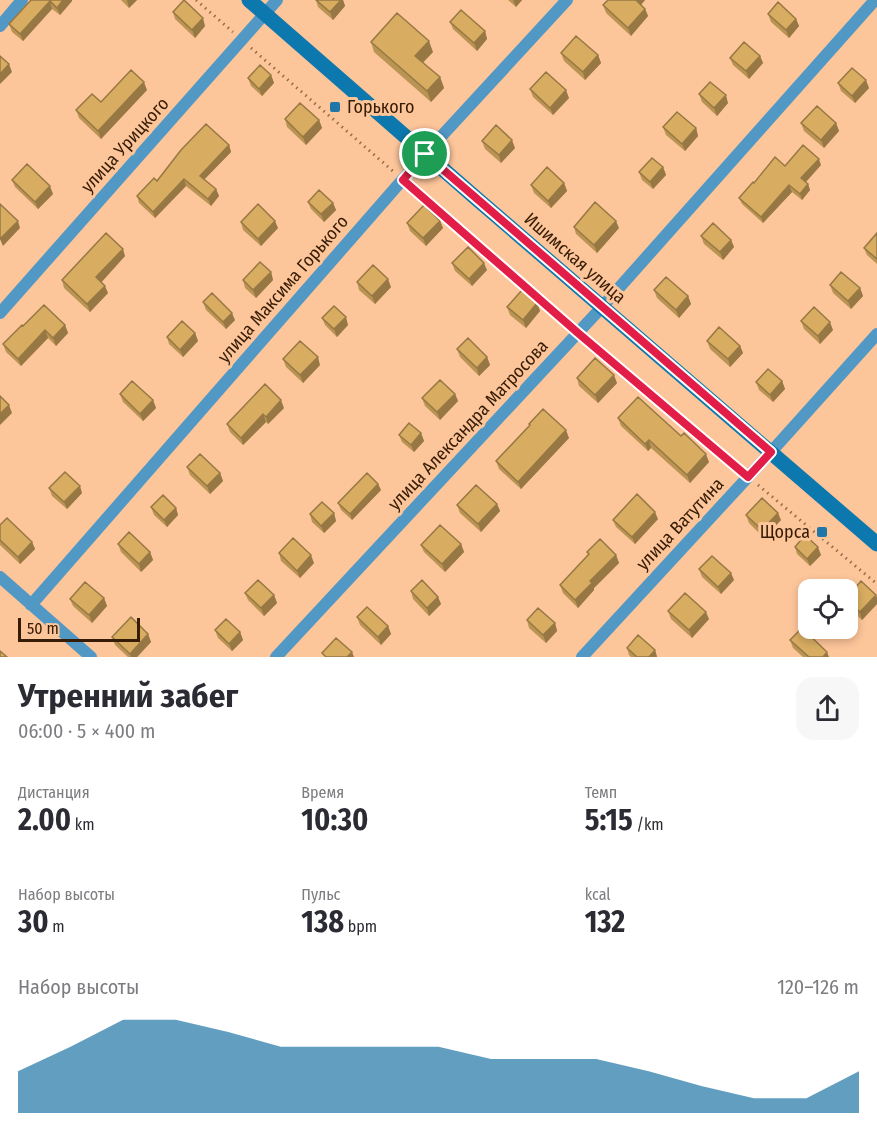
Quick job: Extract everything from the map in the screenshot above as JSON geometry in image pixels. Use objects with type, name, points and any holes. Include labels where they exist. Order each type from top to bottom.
[{"type":"main road","name":"Ишимская улица","points":[[249,0],[877,544]]},
{"type":"street","points":[[0,26],[22,0]]},
{"type":"street","name":"улица Урицкого","points":[[0,313],[277,0]]},
{"type":"street","name":"улица Максима Горького","points":[[31,605],[425,154],[567,0]]},
{"type":"street","name":"улица Александра Матросова","points":[[276,657],[602,307],[875,0]]},
{"type":"street","name":"улица Ватутина","points":[[582,657],[877,334]]},
{"type":"street","points":[[0,577],[91,657]]},
{"type":"path","points":[[196,0],[578,333],[877,584]]},
{"type":"building","points":[[31,0],[63,0],[57,8],[50,1],[20,34],[9,24]]},
{"type":"building","points":[[184,0],[203,18],[192,30],[173,12]]},
{"type":"building","points":[[316,0],[341,0],[330,12]]},
{"type":"building","points":[[608,0],[636,0],[645,9],[628,28],[603,5]]},
{"type":"building","points":[[778,2],[796,19],[786,30],[768,14]]},
{"type":"building","points":[[461,10],[485,31],[474,43],[450,22]]},
{"type":"building","points":[[397,13],[429,41],[415,56],[440,77],[427,91],[371,42]]},
{"type":"building","points":[[576,36],[598,55],[583,72],[561,53]]},
{"type":"building","points":[[744,42],[760,56],[746,71],[730,58]]},
{"type":"building","points":[[0,56],[9,64],[0,74]]},
{"type":"building","points":[[260,65],[271,75],[259,89],[248,78]]},
{"type":"building","points":[[852,68],[866,80],[852,96],[838,83]]},
{"type":"building","points":[[131,70],[144,82],[98,131],[76,110],[92,94],[101,102]]},
{"type":"building","points":[[546,72],[566,90],[550,108],[530,89]]},
{"type":"building","points":[[710,82],[726,95],[714,108],[699,94]]},
{"type":"building","points":[[300,103],[319,120],[303,137],[285,119]]},
{"type":"building","points":[[817,106],[836,123],[821,140],[801,123]]},
{"type":"building","points":[[677,112],[696,128],[682,144],[663,127]]},
{"type":"building","points":[[206,124],[229,145],[200,176],[216,189],[208,199],[184,179],[153,212],[137,196],[154,178],[157,181],[181,150]]},
{"type":"building","points":[[496,125],[512,140],[499,155],[482,141]]},
{"type":"building","points":[[803,145],[819,159],[801,178],[808,184],[800,194],[789,185],[761,217],[739,198],[775,157],[785,166]]},
{"type":"building","points":[[652,158],[663,167],[650,182],[639,172]]},
{"type":"building","points":[[27,164],[50,186],[35,202],[12,180]]},
{"type":"building","points":[[547,167],[564,183],[548,201],[531,185]]},
{"type":"building","points":[[319,190],[333,203],[321,214],[308,202]]},
{"type":"building","points":[[595,202],[616,221],[594,245],[574,227]]},
{"type":"building","points":[[0,204],[18,221],[0,239]]},
{"type":"building","points":[[258,204],[275,221],[258,239],[241,222]]},
{"type":"building","points":[[424,205],[440,221],[423,238],[407,223]]},
{"type":"building","points":[[713,223],[731,240],[720,252],[701,236]]},
{"type":"building","points":[[106,233],[123,249],[96,277],[105,286],[87,304],[62,280]]},
{"type":"building","points":[[877,233],[877,259],[864,248]]},
{"type":"building","points":[[468,247],[484,263],[469,279],[452,263]]},
{"type":"building","points":[[260,262],[271,272],[253,290],[243,280]]},
{"type":"building","points":[[373,265],[388,279],[372,296],[357,282]]},
{"type":"building","points":[[841,272],[860,288],[848,301],[830,285]]},
{"type":"building","points":[[666,277],[688,296],[676,310],[654,290]]},
{"type":"building","points":[[522,290],[537,303],[523,320],[507,307]]},
{"type":"building","points":[[212,293],[232,313],[223,322],[203,302]]},
{"type":"building","points":[[44,305],[65,325],[53,338],[45,330],[18,359],[3,344]]},
{"type":"building","points":[[334,306],[346,317],[334,329],[322,318]]},
{"type":"building","points":[[814,307],[830,322],[818,336],[801,321]]},
{"type":"building","points":[[182,321],[195,333],[180,350],[167,337]]},
{"type":"building","points":[[719,327],[740,346],[728,359],[707,341]]},
{"type":"building","points":[[468,338],[487,357],[477,368],[457,349]]},
{"type":"building","points":[[300,341],[318,357],[300,375],[283,359]]},
{"type":"building","points":[[595,358],[614,375],[595,395],[577,378]]},
{"type":"building","points":[[768,369],[782,381],[770,395],[756,382]]},
{"type":"building","points":[[440,380],[455,394],[437,412],[422,398]]},
{"type":"building","points":[[132,381],[153,400],[140,414],[120,394]]},
{"type":"building","points":[[265,384],[281,400],[266,417],[263,414],[241,438],[227,424]]},
{"type":"building","points":[[0,396],[9,405],[0,414]]},
{"type":"building","points":[[638,397],[681,436],[684,433],[706,454],[687,475],[649,440],[645,444],[618,418]]},
{"type":"building","points":[[543,409],[566,430],[518,482],[496,461]]},
{"type":"building","points":[[409,423],[421,433],[411,445],[399,435]]},
{"type":"building","points":[[200,454],[220,473],[207,486],[187,467]]},
{"type":"building","points":[[65,472],[80,486],[64,502],[49,488]]},
{"type":"building","points":[[367,473],[378,484],[350,514],[338,503]]},
{"type":"building","points":[[476,485],[497,504],[478,524],[457,505]]},
{"type":"building","points":[[637,494],[655,512],[632,537],[613,520]]},
{"type":"building","points":[[163,495],[176,508],[164,520],[151,507]]},
{"type":"building","points":[[762,498],[778,513],[762,530],[746,515]]},
{"type":"building","points":[[322,502],[334,513],[321,526],[310,514]]},
{"type":"building","points":[[7,518],[32,542],[18,557],[0,540],[0,525]]},
{"type":"building","points":[[440,525],[461,544],[442,564],[421,545]]},
{"type":"building","points":[[129,532],[150,552],[139,564],[118,544]]},
{"type":"building","points":[[805,535],[818,547],[807,559],[795,547]]},
{"type":"building","points":[[293,538],[311,555],[297,571],[279,553]]},
{"type":"building","points":[[600,539],[616,555],[575,600],[560,585]]},
{"type":"building","points":[[712,556],[731,573],[718,587],[699,569]]},
{"type":"building","points":[[258,580],[274,595],[261,608],[245,593]]},
{"type":"building","points":[[422,580],[438,597],[427,608],[411,591]]},
{"type":"building","points":[[861,581],[876,595],[860,612],[858,610],[858,584]]},
{"type":"building","points":[[85,582],[104,598],[89,615],[70,599]]},
{"type":"building","points":[[685,593],[706,612],[689,630],[668,611]]},
{"type":"building","points":[[367,607],[388,626],[378,637],[357,617]]},
{"type":"building","points":[[538,608],[555,623],[543,635],[527,620]]},
{"type":"building","points":[[131,617],[148,634],[130,654],[112,637]]},
{"type":"building","points":[[226,619],[240,632],[229,644],[215,630]]},
{"type":"building","points":[[798,632],[798,639],[813,639],[827,652],[823,657],[809,657],[790,640]]},
{"type":"building","points":[[638,635],[655,650],[649,657],[637,657],[627,648]]},
{"type":"building","points":[[336,638],[352,652],[347,657],[326,657],[322,653]]},
{"type":"place","name":"Горького","points":[[335,107]]},
{"type":"place","name":"Щорса","points":[[822,532]]},
{"type":"route","points":[[425,154],[771,452],[748,477],[403,180],[425,154]]}]
